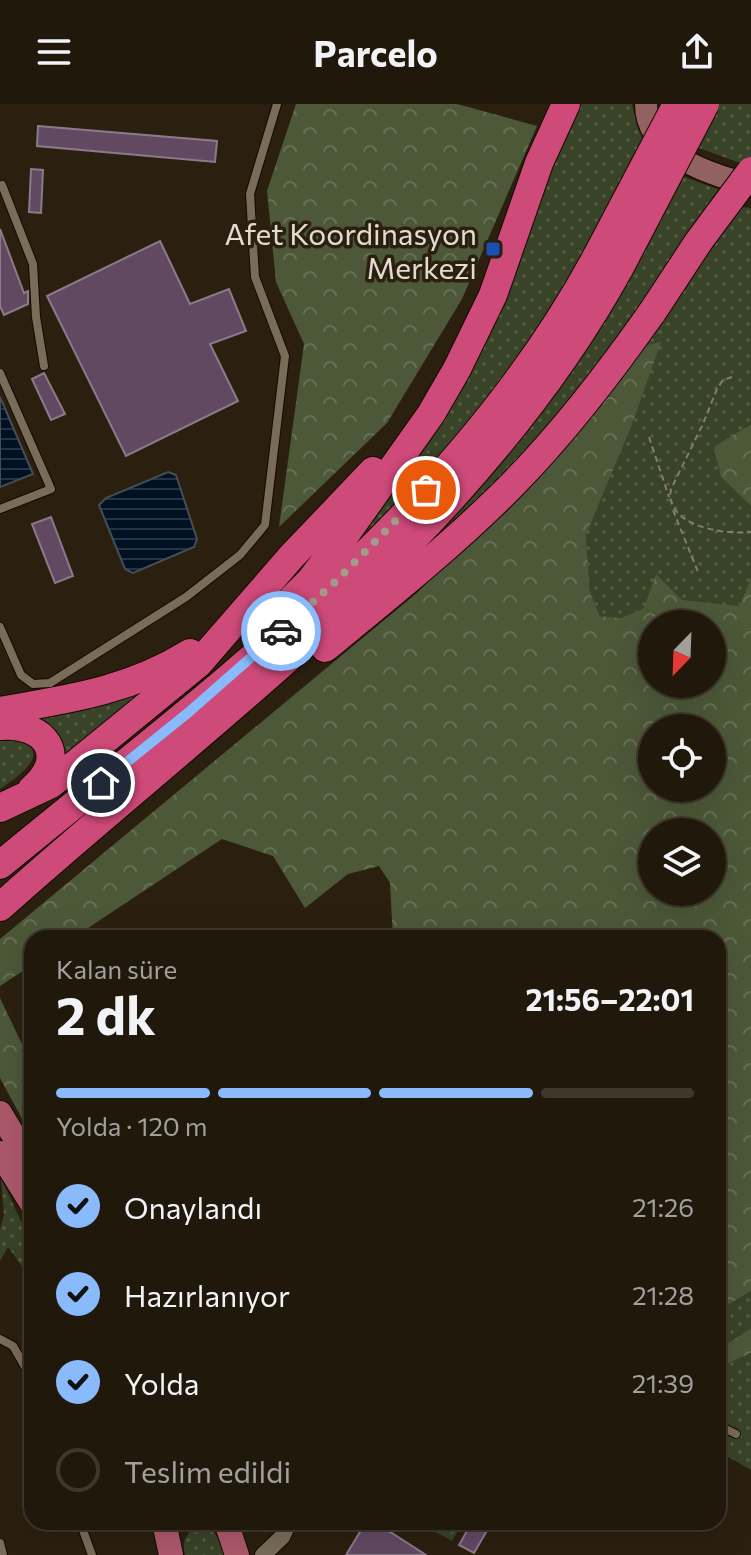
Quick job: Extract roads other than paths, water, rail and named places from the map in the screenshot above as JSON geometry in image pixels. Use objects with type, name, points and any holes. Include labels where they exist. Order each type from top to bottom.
[{"type":"highway","points":[[539,163],[540,143],[554,104]]},
{"type":"highway","points":[[125,764],[163,717],[252,640],[310,581],[424,423],[457,369],[493,295],[539,163],[566,104]]},
{"type":"highway","points":[[0,907],[284,662],[429,523],[499,445],[571,350],[677,104]]},
{"type":"highway","points":[[0,865],[217,688],[328,589],[453,462],[516,386],[608,261],[705,104]]},
{"type":"highway","points":[[105,814],[148,795],[471,524],[517,480],[574,417],[751,171]]},
{"type":"highway","points":[[0,808],[51,784],[191,670],[393,449],[457,369]]},
{"type":"highway","points":[[0,711],[82,697],[134,682],[191,653],[257,595]]},
{"type":"highway","points":[[0,726],[24,726],[40,733],[48,745],[51,760],[48,772],[26,795]]},
{"type":"main road","points":[[646,104],[652,130],[670,151],[700,169],[751,185]]},
{"type":"main road","points":[[0,1113],[24,1153]]},
{"type":"main road","points":[[0,1153],[24,1196]]},
{"type":"main road","points":[[228,1530],[237,1555]]},
{"type":"street","points":[[265,1554],[285,1530]]},
{"type":"lane","points":[[0,627],[21,675],[33,684],[50,683],[186,597],[240,555],[265,525],[285,356],[255,277],[250,194],[277,104]]},
{"type":"lane","points":[[0,186],[33,264],[36,317],[44,366]]},
{"type":"lane","points":[[0,373],[51,489],[0,509]]},
{"type":"lane","points":[[0,816],[26,795]]},
{"type":"lane","points":[[0,1339],[13,1346],[24,1362]]},
{"type":"lane","points":[[726,1429],[736,1434]]},
{"type":"lane","points":[[83,1530],[92,1555]]},
{"type":"lane","points":[[0,1543],[3,1555]]},
{"type":"water","points":[[0,397],[33,474],[0,487]]},
{"type":"water","points":[[168,472],[176,475],[197,539],[194,547],[133,573],[125,569],[99,505],[106,498]]},
{"type":"place","name":"Afet Koordinasyon Merkezi","points":[[493,249]]}]
